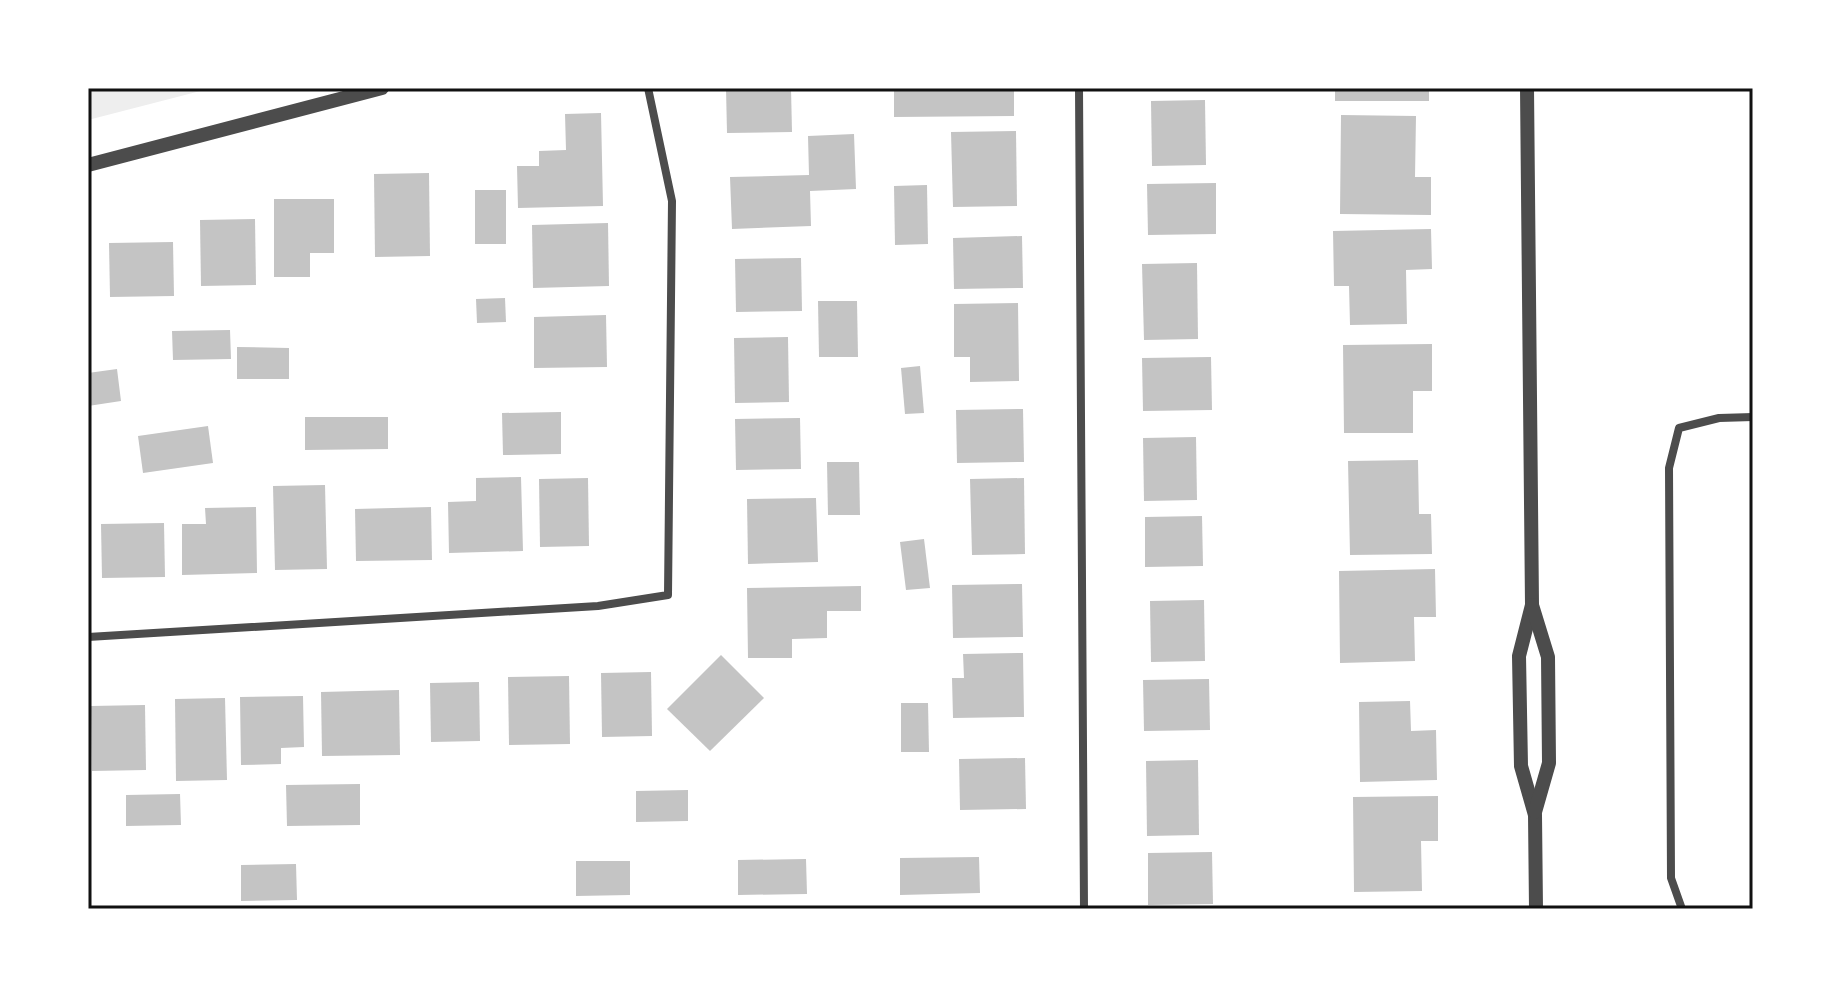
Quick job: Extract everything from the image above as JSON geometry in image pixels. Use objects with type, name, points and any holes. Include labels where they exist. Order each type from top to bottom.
[{"type":"street","points":[[88,165],[382,88]]},
{"type":"street","points":[[88,637],[598,606],[668,595],[672,201],[648,88]]},
{"type":"street","points":[[1079,88],[1084,909]]},
{"type":"street","points":[[1527,88],[1532,605],[1519,656],[1521,766],[1535,815],[1536,909]]},
{"type":"street","points":[[1682,909],[1671,878],[1669,468],[1679,428],[1719,418],[1753,417]]},
{"type":"street","points":[[1532,605],[1548,657],[1549,763],[1535,815]]},
{"type":"shaded area","points":[[88,88],[212,88],[88,120]]},
{"type":"building","points":[[726,88],[791,88],[792,132],[727,133]]},
{"type":"building","points":[[894,88],[1014,88],[1014,116],[894,117]]},
{"type":"building","points":[[1335,88],[1429,88],[1429,101],[1335,101]]},
{"type":"building","points":[[1205,100],[1206,165],[1152,166],[1151,101]]},
{"type":"building","points":[[601,113],[603,206],[518,208],[517,166],[539,166],[539,151],[566,150],[565,114]]},
{"type":"building","points":[[1341,115],[1416,116],[1415,177],[1431,177],[1431,215],[1340,214]]},
{"type":"building","points":[[1016,131],[1017,206],[953,207],[951,132]]},
{"type":"building","points":[[854,134],[856,189],[810,191],[811,226],[732,229],[730,177],[809,175],[808,136]]},
{"type":"building","points":[[429,173],[430,256],[375,257],[374,174]]},
{"type":"building","points":[[1216,183],[1216,234],[1148,235],[1147,184]]},
{"type":"building","points":[[927,185],[928,244],[895,245],[894,186]]},
{"type":"building","points":[[475,190],[506,190],[506,244],[475,244]]},
{"type":"building","points":[[274,199],[334,199],[334,253],[310,253],[310,277],[274,277]]},
{"type":"building","points":[[255,219],[256,285],[201,286],[200,220]]},
{"type":"building","points":[[608,223],[609,286],[533,288],[532,225]]},
{"type":"building","points":[[1431,229],[1432,269],[1406,270],[1407,324],[1350,325],[1349,286],[1334,286],[1333,231]]},
{"type":"building","points":[[1022,236],[1023,288],[954,289],[953,238]]},
{"type":"building","points":[[173,242],[174,296],[110,297],[109,243]]},
{"type":"building","points":[[801,258],[802,311],[736,312],[735,259]]},
{"type":"building","points":[[1197,263],[1198,339],[1144,340],[1142,264]]},
{"type":"building","points":[[505,298],[506,322],[477,323],[476,299]]},
{"type":"building","points":[[818,301],[857,301],[858,357],[819,357]]},
{"type":"building","points":[[1018,303],[1019,381],[970,382],[970,357],[954,357],[954,304]]},
{"type":"building","points":[[606,315],[607,367],[534,368],[534,317]]},
{"type":"building","points":[[230,330],[231,359],[173,360],[172,331]]},
{"type":"building","points":[[788,337],[789,402],[735,403],[734,338]]},
{"type":"building","points":[[1432,344],[1432,391],[1413,391],[1413,433],[1344,433],[1343,345]]},
{"type":"building","points":[[237,347],[289,348],[289,379],[237,379]]},
{"type":"building","points":[[1211,357],[1212,410],[1143,411],[1142,358]]},
{"type":"building","points":[[920,366],[924,413],[905,414],[901,368]]},
{"type":"building","points":[[117,369],[121,401],[88,406],[88,373]]},
{"type":"building","points":[[1023,409],[1024,462],[957,463],[956,410]]},
{"type":"building","points":[[561,412],[561,454],[503,455],[502,413]]},
{"type":"building","points":[[305,417],[388,417],[388,449],[305,450]]},
{"type":"building","points":[[800,418],[801,469],[736,470],[735,419]]},
{"type":"building","points":[[208,426],[213,463],[143,473],[138,436]]},
{"type":"building","points":[[1196,437],[1197,500],[1144,501],[1143,438]]},
{"type":"building","points":[[1418,460],[1419,514],[1431,514],[1432,554],[1350,555],[1348,461]]},
{"type":"building","points":[[827,462],[859,462],[860,515],[828,515]]},
{"type":"building","points":[[521,477],[523,551],[449,553],[448,502],[476,501],[476,478]]},
{"type":"building","points":[[588,478],[589,546],[540,547],[539,479]]},
{"type":"building","points":[[1024,478],[1025,554],[972,555],[970,479]]},
{"type":"building","points":[[325,485],[327,569],[275,570],[273,486]]},
{"type":"building","points":[[816,498],[818,562],[748,564],[747,499]]},
{"type":"building","points":[[256,507],[257,573],[182,575],[182,524],[206,524],[205,508]]},
{"type":"building","points":[[431,507],[432,560],[356,561],[355,509]]},
{"type":"building","points":[[1202,516],[1203,566],[1145,567],[1145,517]]},
{"type":"building","points":[[164,523],[165,577],[102,578],[101,524]]},
{"type":"building","points":[[924,539],[930,588],[906,590],[900,542]]},
{"type":"building","points":[[1435,569],[1436,617],[1414,617],[1415,661],[1340,663],[1339,571]]},
{"type":"building","points":[[1022,584],[1023,637],[953,638],[952,585]]},
{"type":"building","points":[[861,586],[861,611],[827,611],[827,638],[792,639],[792,658],[748,658],[747,588]]},
{"type":"building","points":[[1204,600],[1205,661],[1151,662],[1150,601]]},
{"type":"building","points":[[1023,653],[1024,717],[953,718],[952,678],[964,678],[963,654]]},
{"type":"building","points":[[721,655],[764,698],[710,751],[667,709]]},
{"type":"building","points":[[651,672],[652,736],[602,737],[601,673]]},
{"type":"building","points":[[569,676],[570,744],[509,745],[508,677]]},
{"type":"building","points":[[1209,679],[1210,730],[1144,731],[1143,680]]},
{"type":"building","points":[[479,682],[480,741],[431,742],[430,683]]},
{"type":"building","points":[[399,690],[400,755],[322,756],[321,692]]},
{"type":"building","points":[[303,696],[304,747],[281,748],[281,764],[241,765],[240,697]]},
{"type":"building","points":[[225,698],[227,780],[176,781],[175,699]]},
{"type":"building","points":[[1410,701],[1411,731],[1436,730],[1437,780],[1360,782],[1359,702]]},
{"type":"building","points":[[901,703],[928,703],[929,752],[901,752]]},
{"type":"building","points":[[145,705],[146,770],[92,771],[91,706]]},
{"type":"building","points":[[1025,758],[1026,809],[960,810],[959,759]]},
{"type":"building","points":[[1198,760],[1199,835],[1147,836],[1146,761]]},
{"type":"building","points":[[360,784],[360,825],[287,826],[286,785]]},
{"type":"building","points":[[688,790],[688,821],[636,822],[636,791]]},
{"type":"building","points":[[180,794],[181,825],[126,826],[126,795]]},
{"type":"building","points":[[1438,796],[1438,841],[1421,841],[1422,891],[1354,892],[1353,797]]},
{"type":"building","points":[[1212,852],[1213,904],[1148,905],[1148,853]]},
{"type":"building","points":[[979,857],[980,893],[900,895],[900,858]]},
{"type":"building","points":[[806,859],[807,894],[738,895],[738,860]]},
{"type":"building","points":[[576,861],[630,861],[630,895],[576,896]]},
{"type":"building","points":[[296,864],[297,900],[241,901],[241,865]]}]
